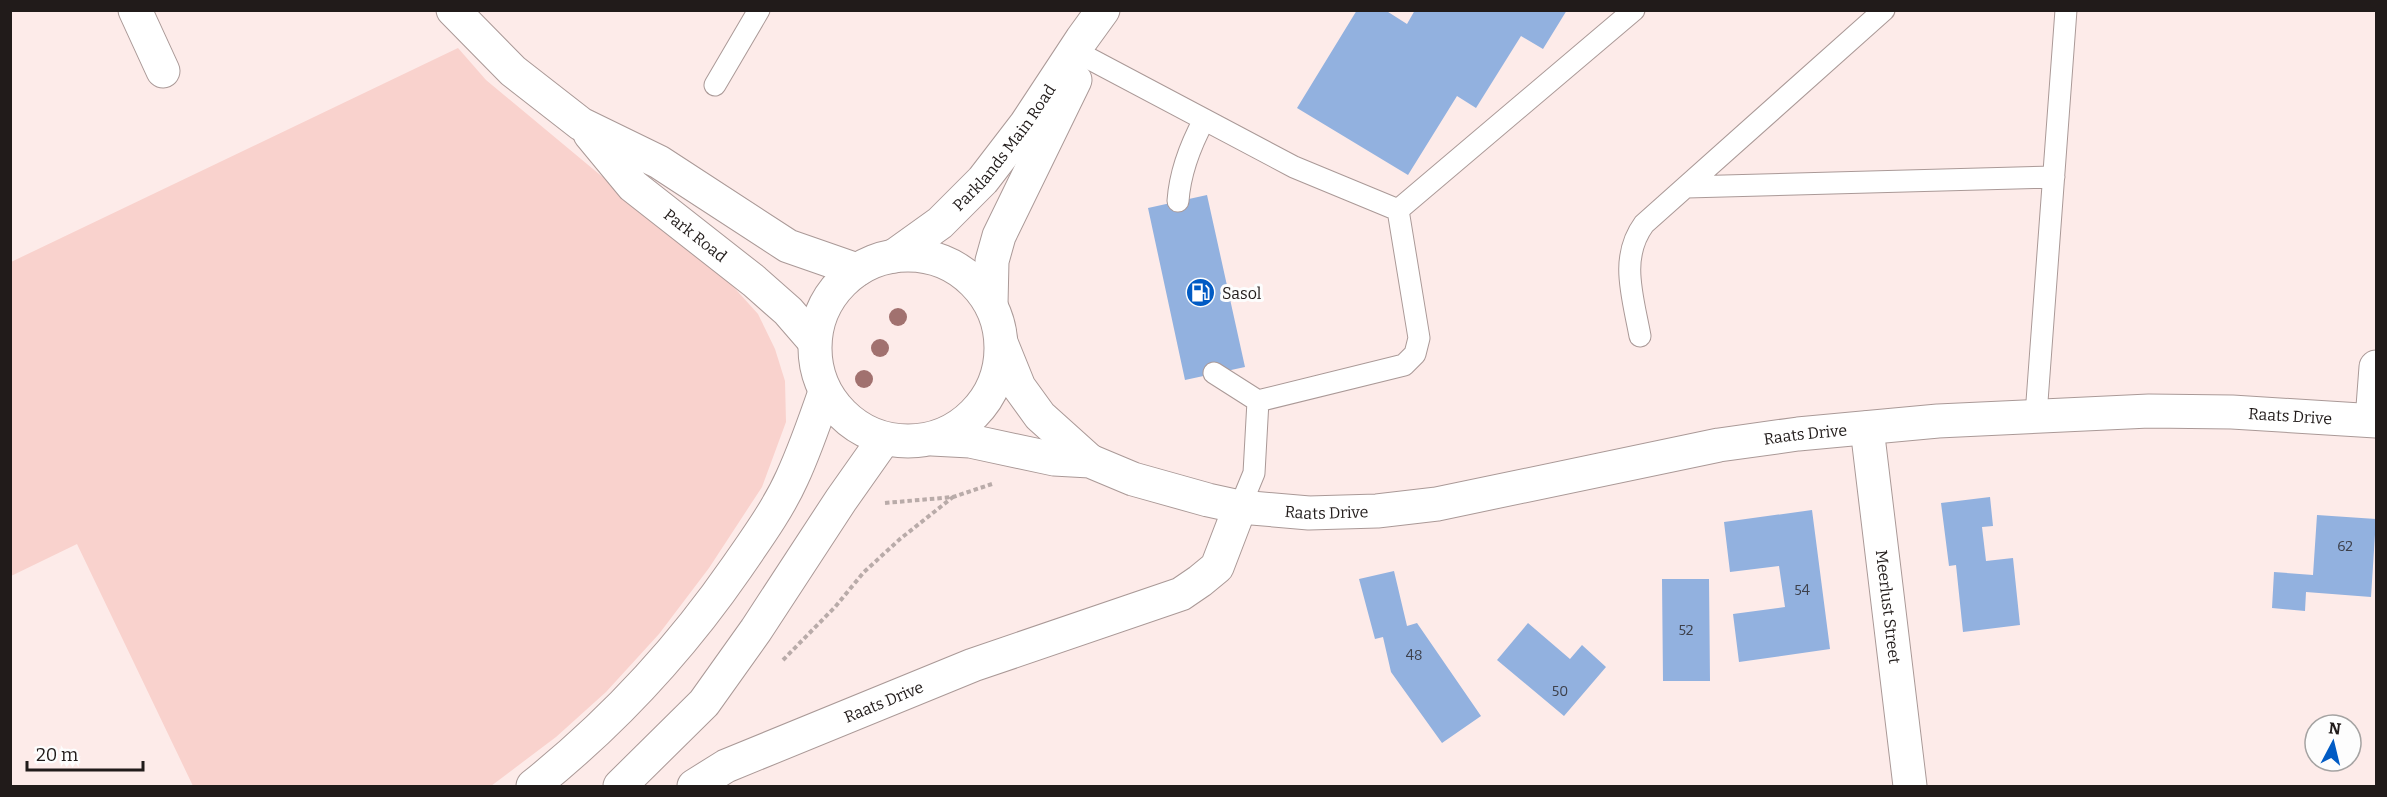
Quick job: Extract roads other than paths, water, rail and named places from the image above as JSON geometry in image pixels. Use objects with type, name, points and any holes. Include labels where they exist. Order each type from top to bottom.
[{"type":"street","points":[[135,10],[163,71]]},
{"type":"street","name":"Park Road","points":[[453,10],[513,71],[581,124],[659,162],[788,246],[857,270]]},
{"type":"street","name":"Parklands Main Road","points":[[894,256],[940,223],[983,180],[1080,53],[1100,16]]},
{"type":"street","name":"Parklands Main Road","points":[[991,304],[992,261],[999,236],[1074,83],[1080,53]]},
{"type":"street","name":"Park Road","points":[[581,124],[633,186],[754,281],[788,311],[814,341]]},
{"type":"street","points":[[913,255],[934,259],[959,270],[976,284],[991,304],[999,323],[1002,345],[1000,367],[994,387],[984,403],[965,422],[946,434],[932,439],[901,442],[884,439],[856,426],[825,393],[815,362],[814,341],[817,325],[831,294],[857,270],[874,261],[894,256],[913,255]]},
{"type":"street","name":"Raats Drive","points":[[1002,345],[1019,387],[1040,416],[1090,461],[1133,479],[1179,493],[1240,507],[1320,512],[1377,511],[1437,504],[1719,445],[1798,434],[1867,428],[2036,415],[2149,411],[2232,412],[2374,421]]},
{"type":"street","points":[[2374,421],[2376,367]]},
{"type":"street","points":[[533,786],[563,762],[642,687],[712,603],[764,529],[792,478],[825,393]]},
{"type":"street","name":"Meerlust Street","points":[[1867,428],[1910,786]]},
{"type":"street","points":[[620,786],[704,703],[756,630],[884,439]]},
{"type":"street","name":"Raats Drive","points":[[932,439],[970,441],[1054,459],[1090,461]]},
{"type":"street","name":"Raats Drive","points":[[694,786],[726,766],[973,665],[1180,594],[1217,567],[1240,507]]},
{"type":"lane","points":[[715,85],[759,10]]},
{"type":"lane","points":[[1398,210],[1634,10]]},
{"type":"lane","points":[[1640,336],[1629,274],[1631,247],[1644,224],[1884,10]]},
{"type":"lane","points":[[2036,415],[2066,10]]},
{"type":"lane","points":[[1080,53],[1294,167],[1398,210]]},
{"type":"lane","points":[[1178,201],[1183,168],[1191,144],[1204,120]]},
{"type":"lane","points":[[1688,187],[2054,177]]},
{"type":"lane","points":[[1214,373],[1258,401],[1404,365],[1415,354],[1419,338],[1398,210]]},
{"type":"lane","points":[[1240,507],[1254,473],[1258,401]]},
{"type":"place","name":"Sasol","points":[[1201,293]]}]
